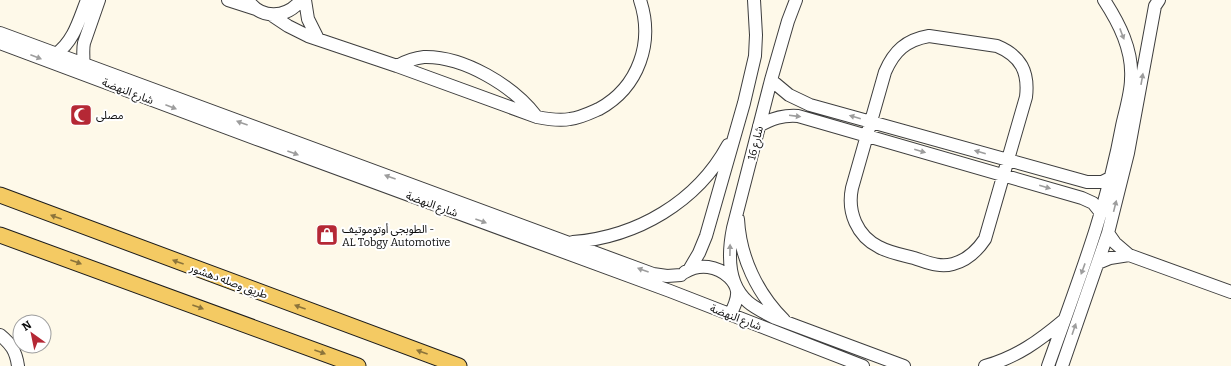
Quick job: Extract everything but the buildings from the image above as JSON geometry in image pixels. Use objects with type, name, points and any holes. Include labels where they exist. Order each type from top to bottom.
[{"type":"main road","name":"طريق وصله دهشور","points":[[0,195],[459,366]]},
{"type":"main road","points":[[0,235],[358,366]]},
{"type":"street","points":[[56,54],[65,47],[71,38],[87,0]]},
{"type":"street","points":[[82,69],[84,43],[99,0]]},
{"type":"street","points":[[228,0],[264,12],[282,14],[287,12],[301,0]]},
{"type":"street","points":[[248,0],[254,7],[298,32],[398,66],[537,117],[555,119],[570,119],[582,116],[604,106],[622,91],[636,71],[644,50],[646,30],[640,0]]},
{"type":"street","points":[[305,0],[308,19],[318,39]]},
{"type":"street","name":"شارع 16","points":[[670,291],[673,285],[699,253],[706,236],[744,103],[755,56],[756,35],[754,0]]},
{"type":"street","name":"شارع 16","points":[[737,288],[732,276],[730,248],[733,228],[771,80],[788,21],[796,0]]},
{"type":"street","points":[[1062,366],[1098,263],[1097,245],[1102,213],[1112,177],[1123,152],[1131,79],[1130,65],[1124,38],[1104,0]]},
{"type":"street","points":[[1112,13],[1117,0]]},
{"type":"street","points":[[1048,366],[1064,319],[1097,245],[1108,233],[1123,152],[1155,2]]},
{"type":"street","name":"شارع النهضة","points":[[0,33],[56,54],[82,69]]},
{"type":"street","points":[[929,36],[997,46],[1007,50],[1019,61],[1026,76],[1026,97],[989,229],[979,248],[971,256],[951,265],[940,266],[879,247],[866,238],[857,226],[852,216],[850,196],[871,122],[889,63],[894,55],[902,48],[919,38],[929,36]]},
{"type":"street","name":"شارع النهضة","points":[[0,43],[82,69],[567,248],[730,315],[863,366]]},
{"type":"street","points":[[398,66],[406,61],[425,57],[447,60],[465,66],[482,73],[503,85],[521,99],[537,117]]},
{"type":"street","points":[[771,80],[782,90],[803,102],[871,122],[1087,182],[1102,182],[1112,177]]},
{"type":"street","points":[[759,126],[774,118],[794,116],[1082,198],[1093,203],[1102,213]]},
{"type":"street","points":[[567,248],[625,232],[651,220],[669,209],[686,196],[716,165],[737,128]]},
{"type":"street","points":[[738,208],[742,246],[750,270],[762,293],[786,322]]},
{"type":"street","points":[[1108,233],[1115,243],[1129,255],[1231,292]]},
{"type":"street","name":"شارع النهضة","points":[[567,248],[653,274],[667,276],[685,272],[696,267],[712,267],[719,270],[731,279],[748,302],[770,316],[904,366]]},
{"type":"street","points":[[1098,263],[1116,257],[1129,255]]},
{"type":"street","points":[[730,315],[736,299],[737,288]]},
{"type":"street","points":[[985,366],[1001,362],[1035,344],[1064,319]]},
{"type":"street","points":[[0,335],[10,344],[17,356],[18,366]]},
{"type":"place","name":"مصلى","points":[[81,115]]},
{"type":"place","name":"الطوبجى أوتوموتيف - AL Tobgy Automotive","points":[[327,235]]}]
